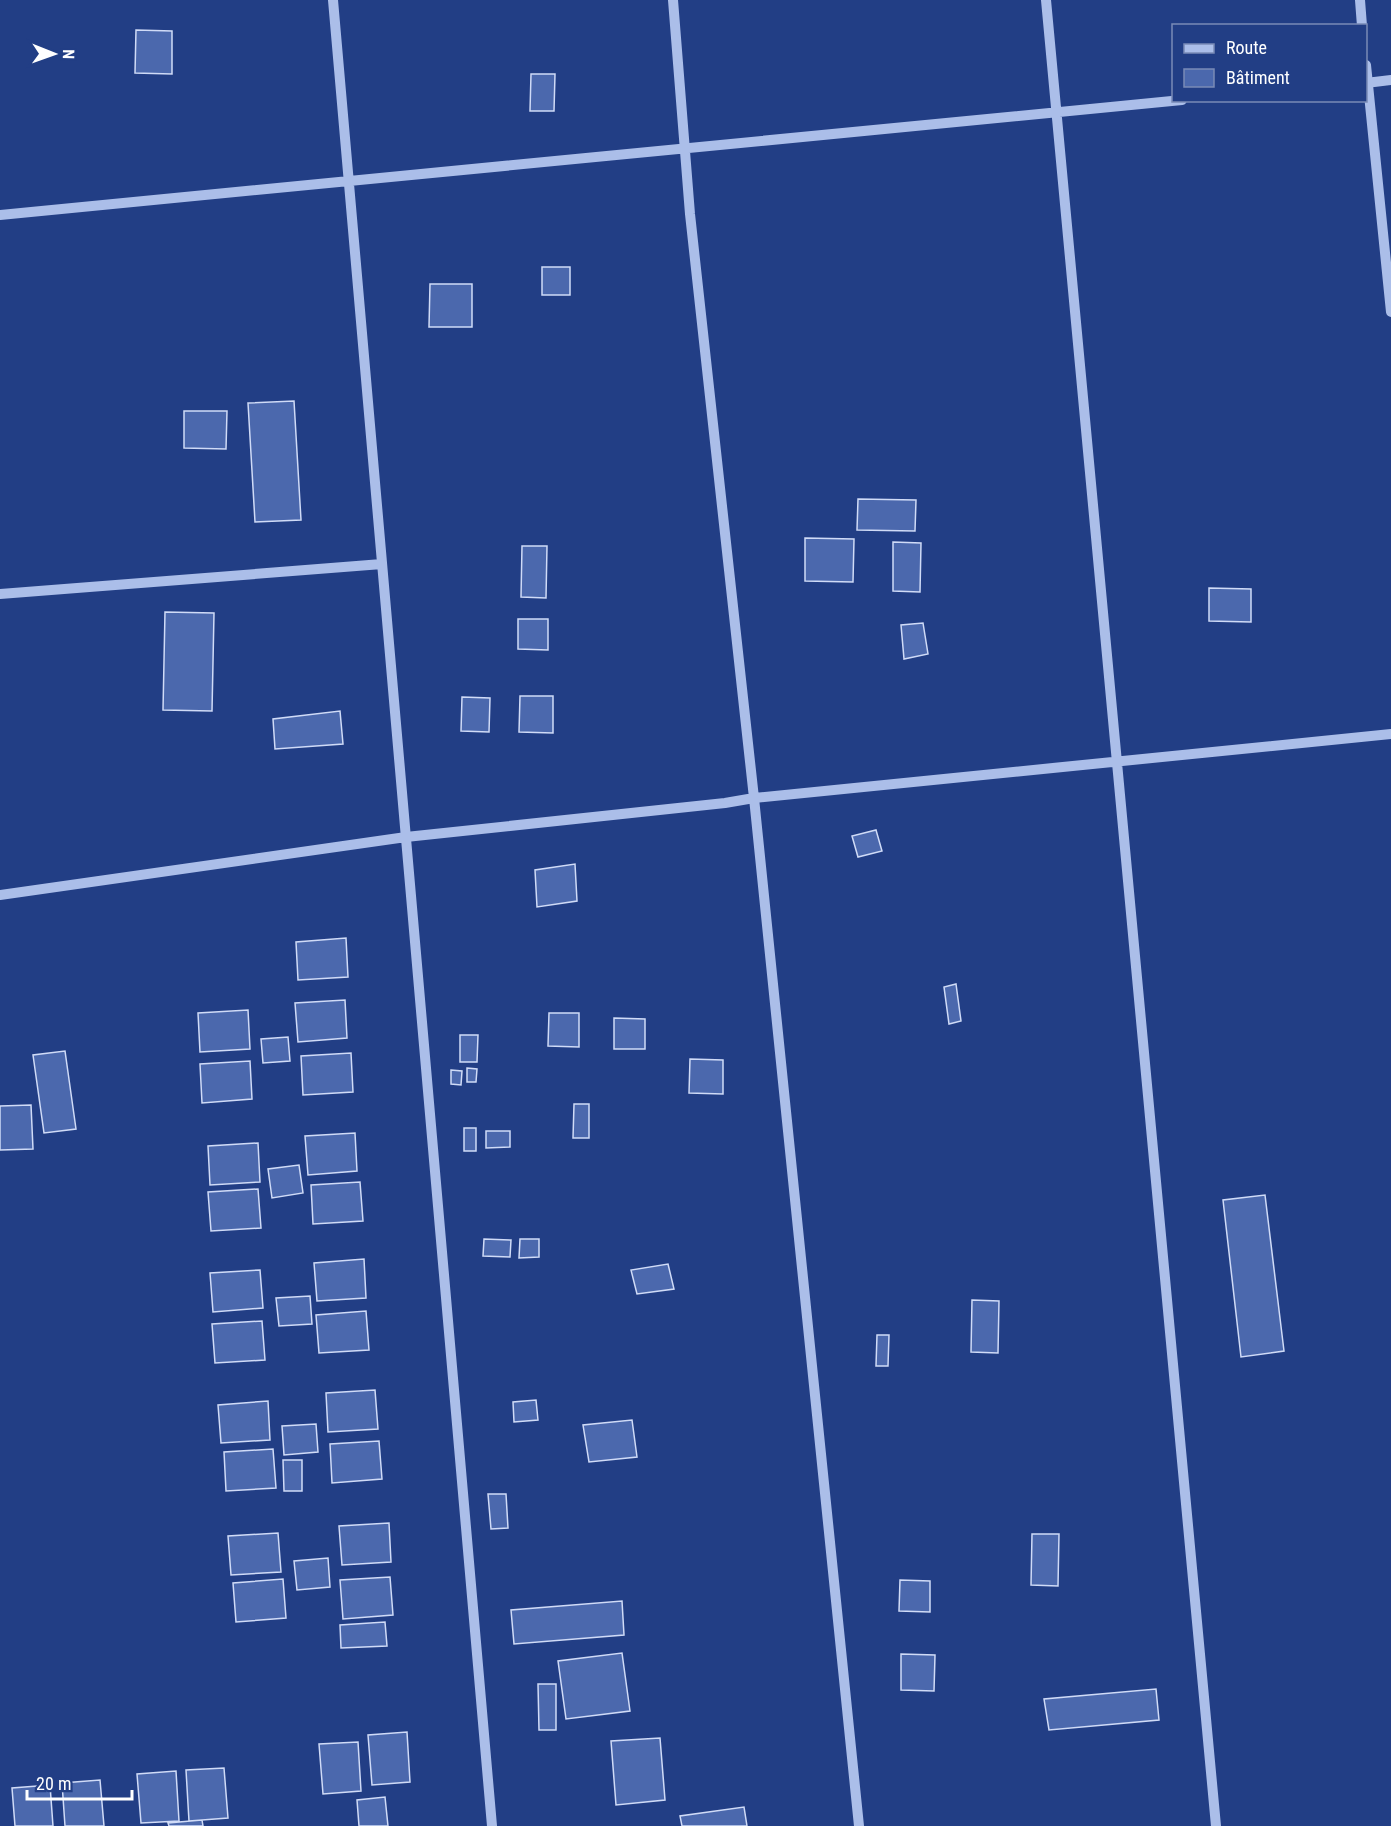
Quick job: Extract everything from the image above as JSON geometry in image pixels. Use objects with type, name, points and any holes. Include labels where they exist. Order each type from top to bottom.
[{"type":"street","points":[[333,0],[492,1826]]},
{"type":"street","points":[[673,0],[685,149],[859,1826]]},
{"type":"street","points":[[1046,0],[1216,1826]]},
{"type":"street","points":[[1360,0],[1362,24]]},
{"type":"street","points":[[1367,83],[1391,80]]},
{"type":"street","points":[[1367,92],[1391,312]]},
{"type":"street","points":[[0,215],[1172,101]]},
{"type":"street","points":[[0,594],[382,564]]},
{"type":"street","points":[[0,896],[406,837],[754,798],[1391,734]]},
{"type":"building","points":[[136,30],[172,31],[172,74],[135,73]]},
{"type":"building","points":[[531,74],[555,74],[554,111],[530,111]]},
{"type":"building","points":[[542,267],[570,267],[570,295],[542,295]]},
{"type":"building","points":[[430,284],[472,284],[472,327],[429,327]]},
{"type":"building","points":[[294,401],[301,520],[255,522],[248,403]]},
{"type":"building","points":[[184,411],[227,411],[226,449],[184,448]]},
{"type":"building","points":[[858,499],[916,500],[915,531],[857,530]]},
{"type":"building","points":[[805,538],[854,539],[853,582],[805,581]]},
{"type":"building","points":[[893,542],[921,543],[920,592],[893,591]]},
{"type":"building","points":[[522,546],[547,546],[546,598],[521,597]]},
{"type":"building","points":[[1209,588],[1251,589],[1251,622],[1209,621]]},
{"type":"building","points":[[165,612],[214,613],[212,711],[163,710]]},
{"type":"building","points":[[518,619],[548,619],[548,650],[518,649]]},
{"type":"building","points":[[923,623],[928,654],[904,659],[901,625]]},
{"type":"building","points":[[520,696],[553,696],[553,733],[519,732]]},
{"type":"building","points":[[462,697],[490,698],[489,732],[461,731]]},
{"type":"building","points":[[340,711],[343,744],[275,749],[273,719]]},
{"type":"building","points":[[876,830],[882,851],[858,857],[852,836]]},
{"type":"building","points":[[575,864],[577,901],[537,907],[535,870]]},
{"type":"building","points":[[346,938],[348,977],[298,980],[296,942]]},
{"type":"building","points":[[956,984],[961,1021],[949,1024],[944,987]]},
{"type":"building","points":[[345,1000],[347,1038],[298,1042],[295,1003]]},
{"type":"building","points":[[248,1010],[250,1049],[200,1052],[198,1013]]},
{"type":"building","points":[[549,1013],[579,1013],[579,1047],[548,1046]]},
{"type":"building","points":[[614,1018],[645,1019],[645,1049],[614,1049]]},
{"type":"building","points":[[460,1035],[478,1035],[477,1062],[460,1062]]},
{"type":"building","points":[[288,1037],[290,1061],[263,1063],[261,1039]]},
{"type":"building","points":[[65,1051],[76,1129],[44,1133],[33,1055]]},
{"type":"building","points":[[351,1053],[353,1092],[303,1095],[301,1056]]},
{"type":"building","points":[[690,1059],[723,1060],[723,1094],[689,1093]]},
{"type":"building","points":[[250,1061],[252,1099],[202,1103],[200,1064]]},
{"type":"building","points":[[467,1068],[477,1069],[476,1082],[467,1082]]},
{"type":"building","points":[[451,1070],[462,1071],[461,1085],[451,1084]]},
{"type":"building","points":[[574,1104],[589,1104],[589,1138],[573,1138]]},
{"type":"building","points":[[31,1105],[33,1149],[0,1150],[0,1106]]},
{"type":"building","points":[[464,1128],[476,1128],[476,1151],[464,1151]]},
{"type":"building","points":[[486,1131],[510,1131],[510,1147],[486,1148]]},
{"type":"building","points":[[355,1133],[357,1171],[308,1175],[305,1136]]},
{"type":"building","points":[[258,1143],[260,1182],[210,1185],[208,1146]]},
{"type":"building","points":[[299,1165],[303,1193],[272,1198],[268,1169]]},
{"type":"building","points":[[360,1182],[363,1221],[313,1224],[311,1185]]},
{"type":"building","points":[[258,1189],[261,1228],[211,1231],[208,1192]]},
{"type":"building","points":[[1265,1195],[1284,1351],[1241,1357],[1223,1200]]},
{"type":"building","points":[[484,1239],[511,1240],[510,1257],[483,1256]]},
{"type":"building","points":[[520,1239],[539,1239],[539,1257],[519,1258]]},
{"type":"building","points":[[364,1259],[366,1298],[317,1301],[314,1263]]},
{"type":"building","points":[[668,1264],[674,1289],[637,1294],[631,1270]]},
{"type":"building","points":[[260,1270],[263,1308],[213,1312],[210,1273]]},
{"type":"building","points":[[310,1296],[312,1324],[279,1326],[276,1298]]},
{"type":"building","points":[[972,1300],[999,1301],[998,1353],[971,1352]]},
{"type":"building","points":[[366,1311],[369,1350],[319,1353],[316,1315]]},
{"type":"building","points":[[262,1321],[265,1360],[215,1363],[212,1324]]},
{"type":"building","points":[[877,1335],[889,1335],[888,1366],[876,1366]]},
{"type":"building","points":[[375,1390],[378,1429],[328,1432],[326,1393]]},
{"type":"building","points":[[536,1400],[538,1420],[514,1422],[513,1402]]},
{"type":"building","points":[[268,1401],[270,1440],[221,1443],[218,1405]]},
{"type":"building","points":[[632,1420],[637,1457],[589,1462],[583,1425]]},
{"type":"building","points":[[316,1424],[318,1452],[284,1455],[282,1426]]},
{"type":"building","points":[[379,1441],[382,1479],[332,1483],[330,1444]]},
{"type":"building","points":[[273,1449],[276,1488],[226,1491],[224,1452]]},
{"type":"building","points":[[283,1460],[302,1460],[302,1491],[284,1491]]},
{"type":"building","points":[[488,1494],[506,1494],[508,1528],[491,1529]]},
{"type":"building","points":[[389,1523],[391,1562],[342,1565],[339,1526]]},
{"type":"building","points":[[278,1533],[281,1572],[231,1575],[228,1536]]},
{"type":"building","points":[[1032,1534],[1059,1534],[1058,1586],[1031,1585]]},
{"type":"building","points":[[328,1558],[330,1587],[297,1590],[294,1561]]},
{"type":"building","points":[[390,1577],[393,1615],[343,1619],[340,1580]]},
{"type":"building","points":[[283,1579],[286,1618],[236,1622],[233,1583]]},
{"type":"building","points":[[900,1580],[930,1581],[930,1612],[899,1611]]},
{"type":"building","points":[[622,1601],[624,1635],[514,1644],[511,1610]]},
{"type":"building","points":[[385,1622],[387,1646],[341,1648],[340,1625]]},
{"type":"building","points":[[622,1653],[630,1711],[566,1719],[558,1661]]},
{"type":"building","points":[[901,1654],[935,1655],[934,1691],[901,1690]]},
{"type":"building","points":[[538,1684],[556,1684],[556,1730],[539,1730]]},
{"type":"building","points":[[1156,1689],[1159,1720],[1049,1730],[1044,1699]]},
{"type":"building","points":[[407,1732],[410,1782],[372,1785],[368,1735]]},
{"type":"building","points":[[660,1738],[665,1800],[616,1805],[611,1741]]},
{"type":"building","points":[[358,1742],[361,1791],[323,1794],[319,1744]]},
{"type":"building","points":[[224,1768],[228,1818],[189,1821],[186,1770]]},
{"type":"building","points":[[176,1771],[179,1821],[141,1823],[137,1774]]},
{"type":"building","points":[[100,1780],[104,1826],[65,1826],[62,1783]]},
{"type":"building","points":[[50,1785],[53,1826],[15,1826],[12,1788]]},
{"type":"building","points":[[385,1797],[388,1826],[359,1826],[357,1800]]},
{"type":"building","points":[[744,1807],[747,1826],[682,1826],[680,1816]]},
{"type":"building","points":[[202,1820],[203,1826],[169,1826],[168,1823]]}]
